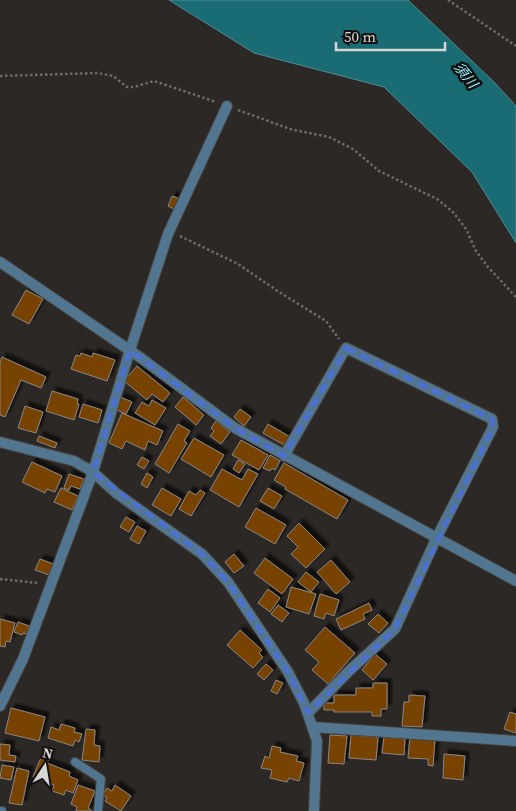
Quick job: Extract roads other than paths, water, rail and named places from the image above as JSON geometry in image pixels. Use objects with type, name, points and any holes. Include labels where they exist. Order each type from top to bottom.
[{"type":"street","points":[[0,706],[23,659],[93,472],[130,350],[170,231],[227,106]]},
{"type":"street","points":[[0,262],[130,350],[235,428],[516,581]]},
{"type":"street","points":[[284,456],[346,348],[492,419],[493,427],[436,539],[395,629],[350,670],[308,713]]},
{"type":"street","points":[[0,442],[74,462],[93,472],[116,493],[202,554],[228,582],[288,672],[308,713],[317,741],[314,811]]},
{"type":"street","points":[[313,727],[516,741]]},
{"type":"lane","points":[[76,762],[101,779],[98,811]]},
{"type":"water","name":"須川","points":[[169,0],[408,0],[494,82],[516,106],[516,243],[472,172],[384,87],[254,53]]}]
